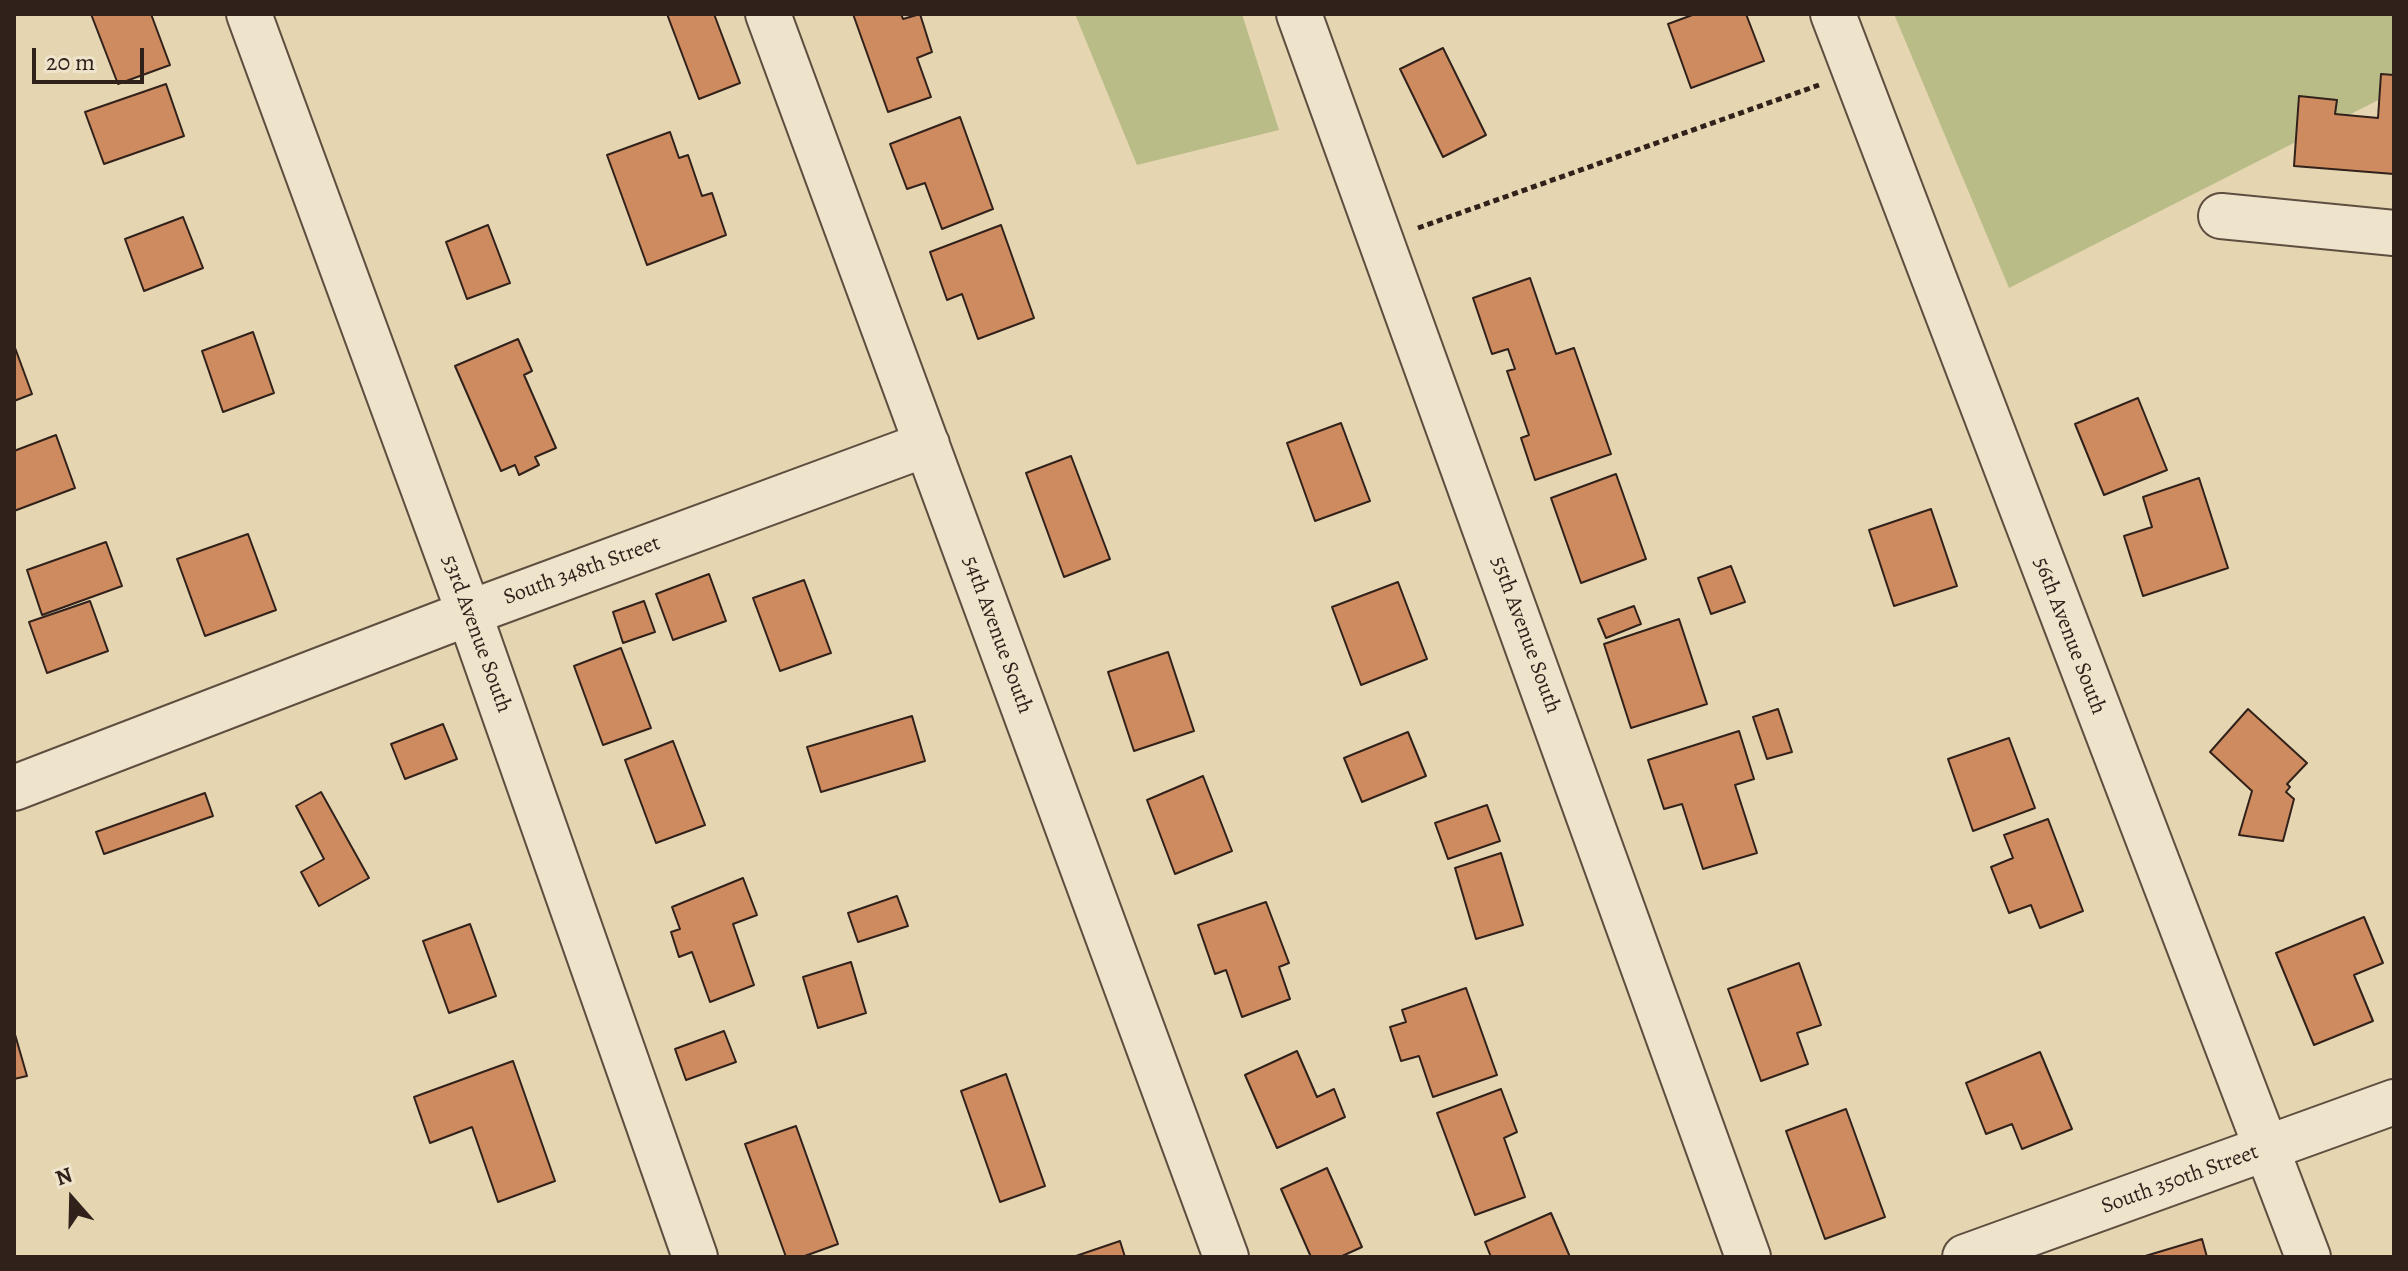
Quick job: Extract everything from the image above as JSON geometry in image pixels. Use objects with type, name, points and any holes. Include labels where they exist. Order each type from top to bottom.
[{"type":"street","name":"53rd Avenue South","points":[[249,14],[469,613],[695,1257]]},
{"type":"street","name":"54th Avenue South","points":[[768,14],[1226,1257]]},
{"type":"street","name":"55th Avenue South","points":[[1299,14],[1748,1257]]},
{"type":"street","name":"56th Avenue South","points":[[1833,14],[2308,1257]]},
{"type":"street","points":[[2221,216],[2394,233]]},
{"type":"street","name":"South 348th Street","points":[[14,788],[469,613],[927,444]]},
{"type":"street","name":"South 350th Street","points":[[1965,1257],[2394,1102]]},
{"type":"path","points":[[1383,240],[1834,80]]},
{"type":"green space","points":[[1075,14],[1242,14],[1279,130],[1137,165]]},
{"type":"green space","points":[[1894,14],[2394,14],[2394,92],[2009,288]]},
{"type":"building","points":[[91,14],[151,14],[170,65],[118,84]]},
{"type":"building","points":[[667,14],[714,14],[740,83],[699,99]]},
{"type":"building","points":[[853,14],[901,14],[903,19],[920,14],[932,52],[917,58],[931,97],[888,112]]},
{"type":"building","points":[[1695,14],[1746,14],[1764,61],[1691,88],[1668,24]]},
{"type":"building","points":[[1443,48],[1486,135],[1443,157],[1400,69]]},
{"type":"building","points":[[2381,74],[2394,75],[2394,174],[2294,166],[2299,96],[2337,100],[2335,114],[2378,118]]},
{"type":"building","points":[[166,84],[184,136],[104,164],[85,112]]},
{"type":"building","points":[[960,117],[993,209],[942,229],[925,183],[907,189],[890,144]]},
{"type":"building","points":[[670,132],[679,158],[688,155],[702,196],[712,193],[726,235],[647,265],[607,155]]},
{"type":"building","points":[[183,217],[203,268],[144,291],[125,239]]},
{"type":"building","points":[[488,225],[510,283],[467,299],[446,242]]},
{"type":"building","points":[[1001,225],[1034,318],[978,339],[962,294],[947,300],[930,252]]},
{"type":"building","points":[[1530,278],[1556,354],[1574,348],[1611,454],[1535,480],[1521,438],[1529,435],[1507,371],[1515,369],[1508,349],[1492,354],[1473,298]]},
{"type":"building","points":[[253,332],[274,393],[223,412],[202,351]]},
{"type":"building","points":[[518,339],[532,371],[524,375],[556,448],[535,457],[539,465],[519,475],[515,465],[501,471],[455,366]]},
{"type":"building","points":[[14,345],[32,394],[14,401]]},
{"type":"building","points":[[2138,398],[2167,470],[2104,495],[2075,424]]},
{"type":"building","points":[[1341,423],[1370,501],[1315,521],[1287,443]]},
{"type":"building","points":[[56,435],[75,488],[14,511],[14,451]]},
{"type":"building","points":[[1071,456],[1110,559],[1064,577],[1026,473]]},
{"type":"building","points":[[1616,474],[1646,559],[1581,583],[1551,498]]},
{"type":"building","points":[[2199,478],[2228,568],[2143,596],[2124,536],[2152,527],[2143,497]]},
{"type":"building","points":[[1931,509],[1957,586],[1894,606],[1869,530]]},
{"type":"building","points":[[248,534],[276,610],[205,636],[177,559]]},
{"type":"building","points":[[106,542],[122,586],[42,615],[27,570]]},
{"type":"building","points":[[1731,566],[1745,602],[1711,614],[1698,578]]},
{"type":"building","points":[[709,574],[726,621],[673,640],[656,594]]},
{"type":"building","points":[[804,580],[831,653],[780,671],[753,598]]},
{"type":"building","points":[[1398,582],[1427,659],[1361,685],[1332,607]]},
{"type":"building","points":[[90,601],[108,651],[47,673],[29,622]]},
{"type":"building","points":[[644,601],[655,632],[623,643],[613,612]]},
{"type":"building","points":[[1634,606],[1641,624],[1606,638],[1598,619]]},
{"type":"building","points":[[1679,619],[1707,704],[1631,728],[1604,644]]},
{"type":"building","points":[[621,648],[651,728],[603,745],[574,666]]},
{"type":"building","points":[[1168,652],[1194,731],[1134,751],[1108,672]]},
{"type":"building","points":[[1778,709],[1792,752],[1767,759],[1753,717]]},
{"type":"building","points":[[2248,709],[2307,763],[2287,784],[2290,787],[2286,792],[2294,799],[2283,841],[2239,835],[2252,791],[2210,752]]},
{"type":"building","points":[[912,716],[925,761],[821,792],[807,747]]},
{"type":"building","points":[[443,724],[457,759],[405,779],[391,744]]},
{"type":"building","points":[[1739,731],[1754,779],[1735,785],[1757,853],[1703,869],[1682,804],[1664,809],[1648,760]]},
{"type":"building","points":[[1408,732],[1426,776],[1362,802],[1344,758]]},
{"type":"building","points":[[2009,738],[2035,808],[1973,831],[1948,759]]},
{"type":"building","points":[[673,741],[705,825],[656,843],[625,760]]},
{"type":"building","points":[[1203,776],[1232,851],[1175,874],[1147,800]]},
{"type":"building","points":[[321,792],[369,878],[319,906],[301,872],[324,859],[296,806]]},
{"type":"building","points":[[205,793],[213,816],[104,854],[96,832]]},
{"type":"building","points":[[1487,805],[1500,841],[1448,859],[1435,823]]},
{"type":"building","points":[[2048,819],[2083,911],[2040,928],[2031,905],[2009,913],[1991,867],[2013,858],[2004,835]]},
{"type":"building","points":[[1501,853],[1523,925],[1476,939],[1455,868]]},
{"type":"building","points":[[743,878],[757,915],[733,924],[754,985],[710,1002],[692,952],[679,957],[671,932],[680,929],[672,907]]},
{"type":"building","points":[[897,896],[908,926],[858,942],[848,913]]},
{"type":"building","points":[[1266,902],[1289,963],[1279,967],[1290,999],[1242,1017],[1226,970],[1215,974],[1198,925]]},
{"type":"building","points":[[2364,917],[2383,963],[2354,975],[2373,1021],[2314,1045],[2276,953]]},
{"type":"building","points":[[470,924],[496,996],[449,1013],[423,941]]},
{"type":"building","points":[[851,962],[866,1013],[818,1028],[803,977]]},
{"type":"building","points":[[1799,963],[1821,1025],[1797,1033],[1808,1064],[1761,1081],[1728,989]]},
{"type":"building","points":[[1466,988],[1497,1075],[1433,1097],[1419,1056],[1401,1061],[1390,1027],[1406,1022],[1402,1010]]},
{"type":"building","points":[[14,1031],[27,1076],[14,1079]]},
{"type":"building","points":[[724,1031],[736,1062],[686,1080],[675,1049]]},
{"type":"building","points":[[1297,1051],[1317,1097],[1334,1089],[1345,1117],[1277,1148],[1245,1075]]},
{"type":"building","points":[[2040,1052],[2072,1129],[2022,1149],[2012,1124],[1986,1134],[1966,1083]]},
{"type":"building","points":[[513,1061],[555,1181],[498,1202],[472,1127],[430,1143],[414,1097]]},
{"type":"building","points":[[1006,1074],[1045,1186],[1000,1202],[961,1091]]},
{"type":"building","points":[[1501,1089],[1517,1132],[1504,1138],[1525,1197],[1475,1215],[1437,1113]]},
{"type":"building","points":[[1846,1109],[1885,1217],[1825,1239],[1786,1131]]},
{"type":"building","points":[[796,1126],[838,1244],[802,1257],[786,1257],[745,1144]]},
{"type":"building","points":[[1327,1168],[1362,1247],[1340,1257],[1311,1257],[1281,1189]]},
{"type":"building","points":[[1551,1213],[1570,1257],[1491,1257],[1485,1242]]},
{"type":"building","points":[[2202,1239],[2207,1257],[2142,1257]]},
{"type":"building","points":[[1120,1241],[1125,1257],[1073,1257]]}]
